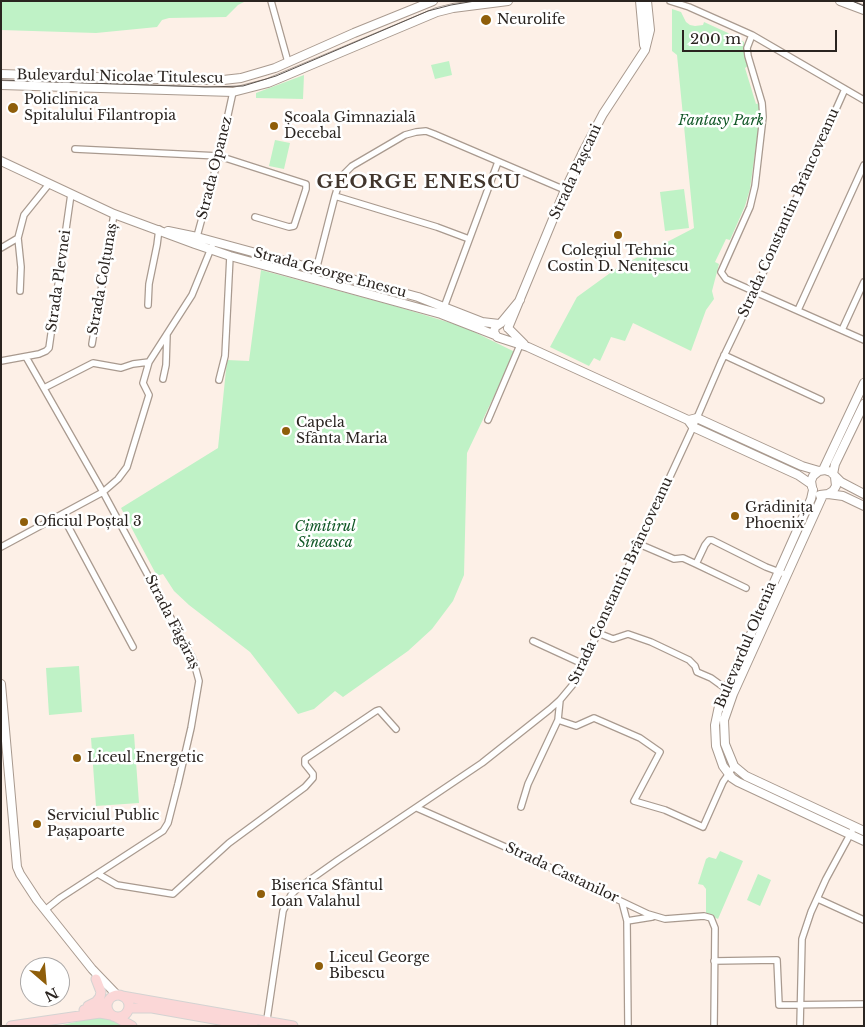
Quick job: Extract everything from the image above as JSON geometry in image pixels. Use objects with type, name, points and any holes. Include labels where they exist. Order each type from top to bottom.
[{"type":"main road","points":[[46,1023],[96,1002],[101,992],[96,979]]},
{"type":"main road","points":[[114,998],[293,1026]]},
{"type":"main road","points":[[114,998],[108,1009],[114,1016]]},
{"type":"main road","points":[[75,1012],[98,1007],[114,998],[127,1000],[133,1026]]},
{"type":"main road","points":[[114,1016],[124,1014],[128,1009],[152,1008],[214,1022],[254,1026]]},
{"type":"main road","points":[[11,1026],[46,1023],[100,1013],[114,1016],[133,1026]]},
{"type":"street","points":[[270,1],[288,62]]},
{"type":"street","name":"Bulevardul Nicolae Titulescu","points":[[1,74],[223,80],[254,75],[433,1]]},
{"type":"street","name":"Bulevardul Nicolae Titulescu","points":[[1,85],[233,92],[268,83],[437,12],[508,1]]},
{"type":"street","points":[[640,1],[645,50]]},
{"type":"street","name":"Strada Pașcani","points":[[508,329],[565,190],[585,148],[604,114],[645,50],[650,30],[647,1]]},
{"type":"street","points":[[670,1],[689,6],[752,35],[864,100]]},
{"type":"street","points":[[840,1],[864,10]]},
{"type":"street","points":[[752,35],[747,48],[762,103],[763,117],[760,150],[750,207],[721,272],[726,278],[864,340]]},
{"type":"street","name":"Strada Constantin Brâncoveanu","points":[[266,1023],[283,912],[290,896],[338,860],[482,763],[560,700],[575,682],[693,422],[755,291],[845,89]]},
{"type":"street","name":"Strada Opanez","points":[[196,240],[219,156],[233,92]]},
{"type":"street","points":[[314,278],[341,177],[352,166],[405,136],[416,132],[426,131],[434,134],[565,190]]},
{"type":"street","points":[[75,149],[219,156],[306,184],[306,190],[294,226],[255,217]]},
{"type":"street","name":"Strada George Enescu","points":[[1,162],[114,214],[159,229],[212,245],[418,297],[498,336],[693,422],[793,462],[821,470]]},
{"type":"street","points":[[443,310],[498,162]]},
{"type":"street","points":[[798,310],[864,165]]},
{"type":"street","points":[[20,291],[21,267],[18,238],[24,215],[49,184]]},
{"type":"street","name":"Strada Plevnei","points":[[1,361],[46,352],[49,348],[71,194]]},
{"type":"street","points":[[335,196],[469,238]]},
{"type":"street","name":"Strada Colțunaș","points":[[92,344],[114,214]]},
{"type":"street","points":[[148,305],[150,277],[158,245],[159,229]]},
{"type":"street","points":[[1,248],[18,238]]},
{"type":"street","points":[[1,547],[103,492],[118,479],[126,467],[149,395],[143,382],[149,362],[195,288],[212,245]]},
{"type":"street","name":"Strada George Enescu","points":[[212,245],[230,256],[443,310],[482,322],[500,324]]},
{"type":"street","points":[[219,380],[225,356],[230,256]]},
{"type":"street","points":[[842,330],[864,282]]},
{"type":"street","name":"Strada Pașcani","points":[[500,324],[520,300]]},
{"type":"street","points":[[500,324],[506,325],[508,329],[506,336],[498,336],[495,327],[500,324]]},
{"type":"street","name":"Strada George Enescu","points":[[508,329],[524,346]]},
{"type":"street","points":[[163,379],[166,365],[166,333]]},
{"type":"street","points":[[488,420],[524,346]]},
{"type":"street","points":[[724,355],[821,400]]},
{"type":"street","name":"Strada Făgăraș","points":[[26,357],[103,492],[193,658],[200,681],[191,728],[168,823],[153,838],[60,898],[45,910]]},
{"type":"street","points":[[44,388],[93,364],[121,368],[149,362]]},
{"type":"street","points":[[864,383],[821,470],[813,476],[812,487],[826,495],[842,496],[864,506]]},
{"type":"street","points":[[826,495],[833,491],[836,486],[834,476],[836,464],[861,415],[864,404]]},
{"type":"street","name":"Strada George Enescu","points":[[693,422],[798,475],[812,487]]},
{"type":"street","points":[[821,470],[828,471],[841,482],[864,494]]},
{"type":"street","name":"Bulevardul Oltenia","points":[[728,773],[718,752],[715,731],[716,716],[726,688],[811,499],[812,487]]},
{"type":"street","name":"Bulevardul Oltenia","points":[[734,766],[725,744],[724,727],[726,713],[787,574],[826,495]]},
{"type":"street","points":[[62,515],[133,647]]},
{"type":"street","points":[[696,564],[705,544],[708,540],[712,540],[778,572]]},
{"type":"street","points":[[639,544],[674,560],[683,558],[746,588]]},
{"type":"street","name":"Bulevardul Oltenia","points":[[778,572],[787,574]]},
{"type":"street","points":[[598,633],[613,640],[628,634],[651,642],[689,660],[695,666],[697,672],[711,678],[733,694]]},
{"type":"street","points":[[534,641],[583,664]]},
{"type":"street","points":[[1,684],[17,867],[24,881],[45,910],[114,998]]},
{"type":"street","points":[[521,807],[528,784],[558,720],[560,700]]},
{"type":"street","points":[[98,874],[117,885],[173,894],[218,852],[305,787],[313,778],[313,774],[304,761],[305,758],[369,714],[379,710],[396,729]]},
{"type":"street","points":[[558,720],[576,726],[594,718],[640,738],[660,752],[634,801],[665,810],[703,827],[728,773],[734,766],[754,781],[852,831],[864,841]]},
{"type":"street","points":[[728,773],[732,778],[745,786],[852,831],[864,831]]},
{"type":"street","name":"Strada Castanilor","points":[[417,808],[528,856],[622,902],[656,916],[665,919],[704,916],[711,918],[715,925],[714,961]]},
{"type":"street","points":[[800,1026],[802,939],[826,879],[852,831]]},
{"type":"street","points":[[818,899],[864,920]]},
{"type":"street","points":[[622,902],[627,921],[628,1026]]},
{"type":"street","points":[[627,921],[656,916]]},
{"type":"street","points":[[714,1026],[714,961],[777,960],[780,1005],[864,1004]]},
{"type":"street","points":[[92,970],[96,979],[114,998]]},
{"type":"green space","points":[[1,1],[246,1],[238,5],[226,17],[169,18],[162,20],[157,27],[96,33],[1,30]]},
{"type":"green space","name":"Fantasy Park","points":[[672,9],[681,12],[686,22],[690,25],[703,25],[704,22],[744,42],[748,66],[745,68],[756,104],[759,103],[759,124],[750,189],[745,206],[730,240],[726,239],[715,262],[719,264],[712,291],[714,299],[706,310],[691,351],[633,323],[625,341],[611,337],[600,361],[594,358],[589,366],[550,347],[577,297],[617,268],[694,228],[677,55],[672,51]]},
{"type":"green space","points":[[449,61],[452,75],[435,79],[431,65]]},
{"type":"green space","points":[[304,75],[303,99],[256,98],[256,93]]},
{"type":"green space","points":[[275,140],[290,143],[284,169],[269,166]]},
{"type":"green space","points":[[684,189],[689,228],[665,231],[660,192]]},
{"type":"green space","name":"Cimitirul Sineasca","points":[[261,270],[395,306],[464,327],[515,352],[467,453],[464,575],[453,601],[432,629],[408,651],[343,697],[335,691],[314,709],[298,714],[250,652],[189,605],[174,591],[163,574],[157,576],[121,508],[218,448],[227,360],[249,361]]},
{"type":"green space","points":[[79,666],[82,712],[49,715],[46,668]]},
{"type":"green space","points":[[134,734],[139,803],[96,806],[91,738]]},
{"type":"green space","points":[[720,851],[743,861],[718,919],[706,913],[706,889],[703,885],[698,884],[706,859],[709,857],[716,859]]},
{"type":"green space","points":[[758,874],[771,880],[760,906],[747,900]]},
{"type":"green space","points":[[102,1016],[124,1026],[58,1026]]},
{"type":"tram line","points":[[1,80],[205,87],[243,86],[276,76],[428,11],[475,1]]},
{"type":"tram line","points":[[852,1],[864,6]]},
{"type":"place","name":"Neurolife","points":[[486,20]]},
{"type":"place","name":"Policlinica Spitalului Filantropia","points":[[13,108]]},
{"type":"place","name":"Școala Gimnazială Decebal","points":[[274,126]]},
{"type":"place","name":"Colegiul Tehnic Costin D. Nenițescu","points":[[618,235]]},
{"type":"place","name":"Capela Sfânta Maria","points":[[286,431]]},
{"type":"place","name":"Grădinița Phoenix","points":[[735,516]]},
{"type":"place","name":"Oficiul Poștal 3","points":[[24,522]]},
{"type":"place","name":"Liceul Energetic","points":[[77,758]]},
{"type":"place","name":"Serviciul Public Pașapoarte","points":[[37,824]]},
{"type":"place","name":"Biserica Sfântul Ioan Valahul","points":[[261,894]]},
{"type":"place","name":"Liceul George Bibescu","points":[[319,966]]},
{"type":"district","name":"GEORGE ENESCU","points":[[419,183]]}]
